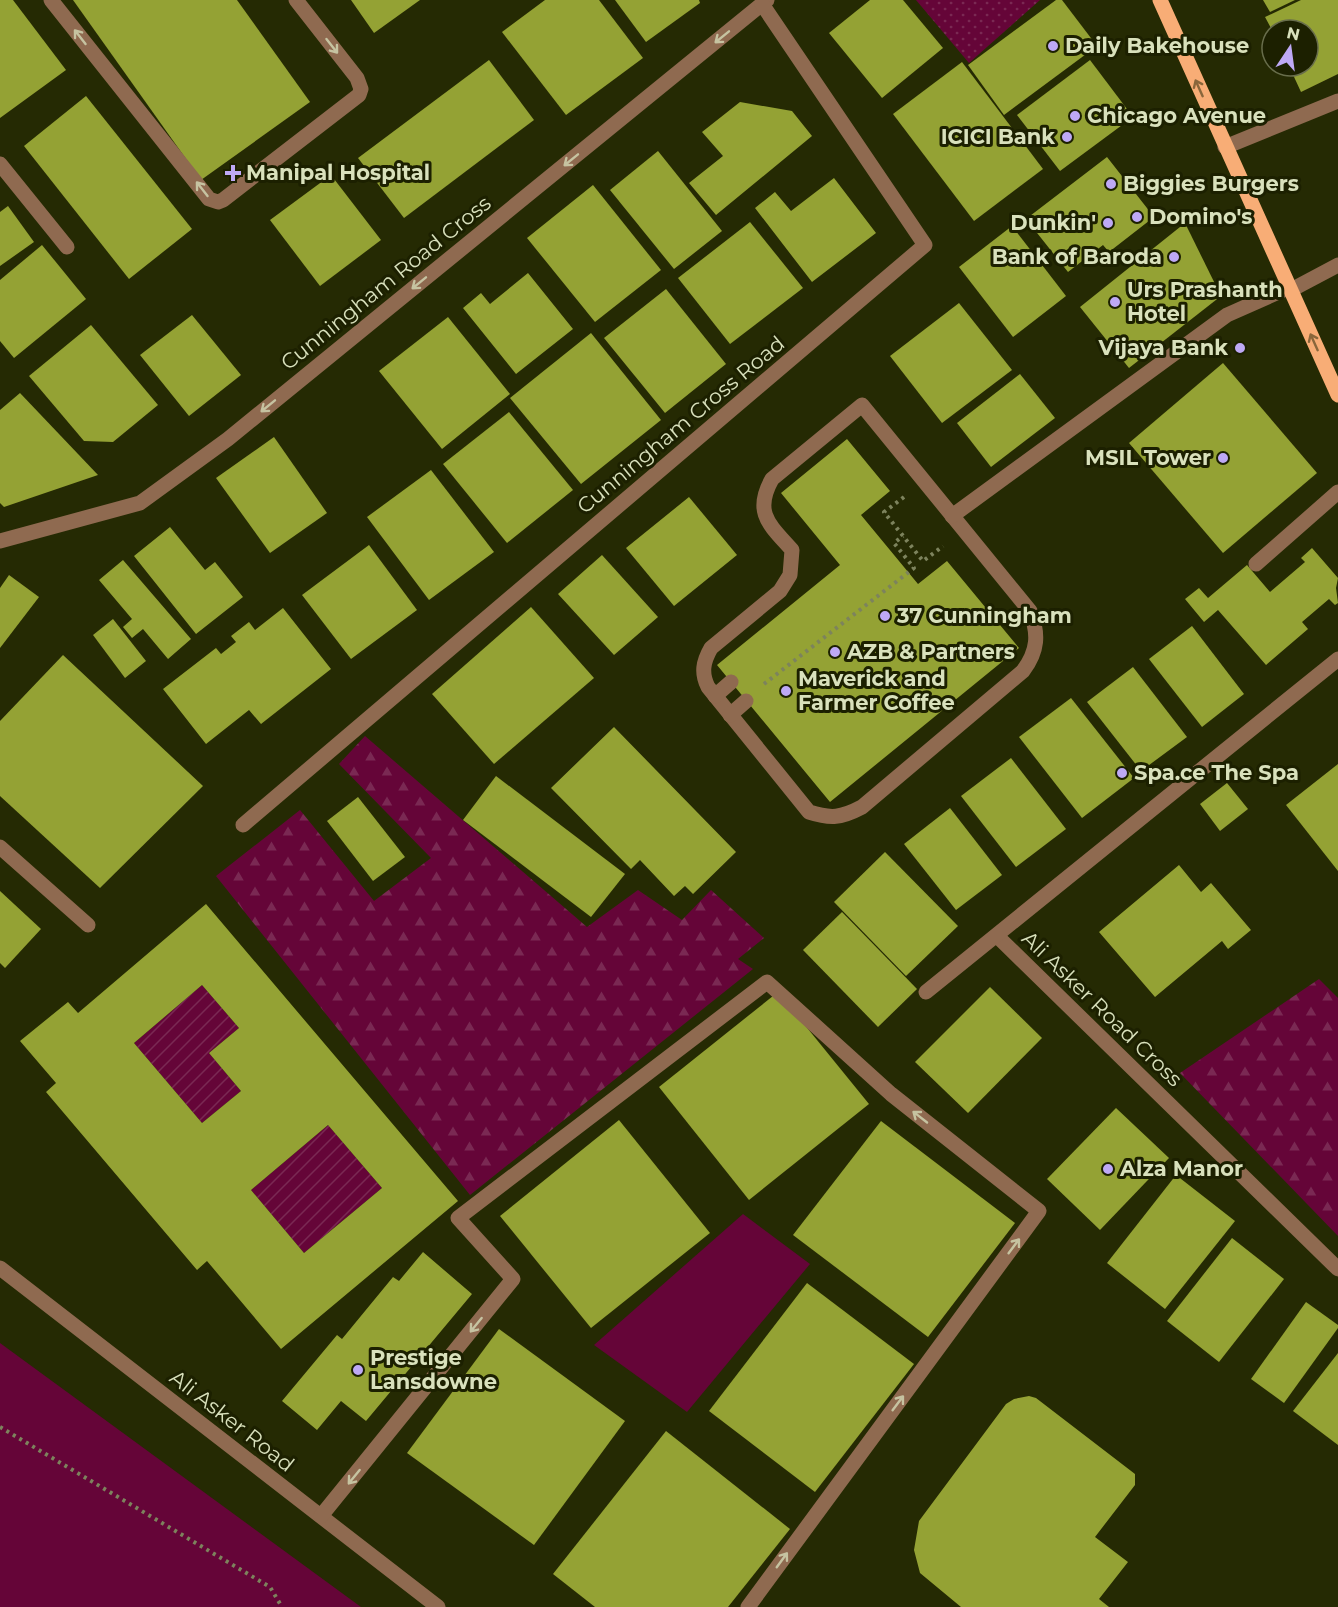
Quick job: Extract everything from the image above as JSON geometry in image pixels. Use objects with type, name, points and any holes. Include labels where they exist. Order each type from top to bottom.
[{"type":"main road","points":[[1160,0],[1338,394]]},
{"type":"street","points":[[51,0],[209,199],[218,201],[223,200],[359,95],[362,88],[357,78],[296,0]]},
{"type":"street","name":"Cunningham Road Cross","points":[[0,541],[140,503],[228,439],[765,2]]},
{"type":"street","name":"Cunningham Cross Road","points":[[243,825],[925,245],[765,2]]},
{"type":"street","points":[[1225,147],[1338,101]]},
{"type":"street","points":[[0,164],[67,247]]},
{"type":"street","points":[[951,516],[1227,315],[1290,289],[1338,265]]},
{"type":"street","points":[[862,405],[951,516],[1030,612],[1035,626],[1034,652],[1023,671],[862,807],[833,818],[809,812],[730,715],[704,679],[705,658],[711,648],[780,591],[790,575],[792,550],[767,522],[763,502],[766,490],[772,479],[862,405]]},
{"type":"street","points":[[1256,564],[1338,492]]},
{"type":"street","name":"Ali Asker Road Cross","points":[[1338,659],[997,936],[1338,1269]]},
{"type":"street","points":[[715,696],[731,682]]},
{"type":"street","points":[[730,715],[746,701]]},
{"type":"street","points":[[0,847],[88,925]]},
{"type":"street","points":[[926,992],[997,936]]},
{"type":"street","points":[[321,1516],[513,1279],[458,1218],[767,982],[891,1094],[1039,1211],[748,1607]]},
{"type":"street","name":"Ali Asker Road","points":[[0,1268],[438,1607]]},
{"type":"path","points":[[898,501],[884,512],[923,561],[962,531]]},
{"type":"path","points":[[764,684],[914,568],[894,543],[903,537]]},
{"type":"path","points":[[0,1427],[270,1587],[282,1607]]},
{"type":"green space","points":[[916,0],[1040,0],[969,63]]},
{"type":"green space","points":[[365,736],[587,927],[638,890],[682,920],[711,890],[764,938],[738,959],[753,969],[470,1195],[216,876],[300,810],[374,901],[431,858],[339,764]]},
{"type":"green space","points":[[1319,979],[1338,998],[1338,1236],[1180,1073]]},
{"type":"green space","points":[[202,985],[239,1028],[209,1053],[241,1091],[202,1123],[134,1043]]},
{"type":"green space","points":[[328,1125],[382,1188],[304,1253],[251,1190]]},
{"type":"green space","points":[[743,1214],[810,1264],[687,1412],[594,1345]]},
{"type":"green space","points":[[0,1343],[361,1607],[0,1607]]},
{"type":"building","points":[[0,0],[13,0],[66,70],[0,118]]},
{"type":"building","points":[[73,0],[237,0],[310,102],[201,180]]},
{"type":"building","points":[[351,0],[420,0],[374,33]]},
{"type":"building","points":[[545,0],[599,0],[643,58],[566,115],[502,32]]},
{"type":"building","points":[[615,0],[699,0],[700,3],[646,42]]},
{"type":"building","points":[[870,0],[903,0],[943,48],[882,98],[829,33]]},
{"type":"building","points":[[1056,0],[1062,0],[1097,46],[1004,115],[968,65]]},
{"type":"building","points":[[1263,0],[1295,0],[1270,12]]},
{"type":"building","points":[[1301,0],[1338,0],[1338,74],[1301,92],[1295,78],[1320,78],[1320,18],[1265,17]]},
{"type":"building","points":[[489,60],[534,120],[404,218],[358,158]]},
{"type":"building","name":"Chicago Avenue","points":[[1090,60],[1133,117],[1060,171],[1017,115]]},
{"type":"building","points":[[962,62],[1043,169],[974,221],[893,114]]},
{"type":"building","points":[[86,96],[192,229],[129,279],[24,146]]},
{"type":"building","points":[[740,102],[792,111],[812,136],[716,215],[689,183],[723,156],[702,132]]},
{"type":"building","points":[[658,151],[722,231],[674,269],[610,190]]},
{"type":"building","points":[[1107,157],[1154,217],[1109,252],[1103,245],[1068,272],[1026,219]]},
{"type":"building","points":[[331,175],[381,240],[320,286],[270,220]]},
{"type":"building","points":[[834,178],[876,233],[812,282],[755,208],[775,192],[791,211]]},
{"type":"building","points":[[593,185],[661,270],[595,322],[527,238]]},
{"type":"building","points":[[8,206],[34,242],[0,266],[0,212]]},
{"type":"building","points":[[750,222],[803,288],[730,344],[678,278]]},
{"type":"building","points":[[1185,223],[1221,296],[1129,368],[1080,307]]},
{"type":"building","points":[[1012,226],[1066,296],[1013,337],[959,267]]},
{"type":"building","points":[[42,245],[86,299],[14,358],[0,341],[0,280]]},
{"type":"building","points":[[528,273],[573,329],[516,374],[463,308],[481,293],[490,304]]},
{"type":"building","points":[[666,289],[726,364],[665,413],[604,338]]},
{"type":"building","points":[[959,303],[1012,370],[942,423],[890,356]]},
{"type":"building","points":[[192,315],[241,375],[189,416],[140,355]]},
{"type":"building","points":[[448,317],[510,394],[442,449],[379,371]]},
{"type":"building","points":[[91,325],[158,405],[113,442],[84,441],[29,376]]},
{"type":"building","points":[[591,333],[661,420],[581,484],[510,398]]},
{"type":"building","name":"MSIL Tower","points":[[1223,363],[1317,473],[1223,553],[1129,443]]},
{"type":"building","points":[[1020,374],[1055,418],[991,467],[957,423]]},
{"type":"building","points":[[20,393],[98,475],[4,507],[0,503],[0,410]]},
{"type":"building","points":[[509,412],[573,490],[507,543],[443,464]]},
{"type":"building","points":[[274,437],[327,513],[270,553],[216,478]]},
{"type":"building","name":"37 Cunningham","points":[[847,439],[890,491],[861,515],[918,584],[947,561],[1019,648],[830,802],[717,665],[840,565],[781,493]]},
{"type":"building","points":[[431,470],[494,552],[429,600],[367,517]]},
{"type":"building","points":[[689,497],[737,555],[674,606],[626,548]]},
{"type":"building","points":[[170,527],[205,570],[215,562],[243,597],[196,634],[134,556]]},
{"type":"building","points":[[369,545],[417,610],[351,659],[302,595]]},
{"type":"building","points":[[1312,548],[1338,578],[1336,588],[1338,603],[1335,605],[1329,599],[1302,622],[1308,629],[1266,665],[1218,610],[1204,622],[1185,599],[1199,588],[1208,598],[1247,565],[1270,592],[1305,562],[1301,558]]},
{"type":"building","points":[[602,555],[658,617],[614,655],[558,594]]},
{"type":"building","points":[[123,560],[191,639],[168,659],[143,629],[132,638],[123,627],[132,619],[99,580]]},
{"type":"building","points":[[9,575],[39,597],[0,648],[0,588]]},
{"type":"building","points":[[531,607],[594,678],[494,764],[432,694]]},
{"type":"building","points":[[283,608],[331,669],[261,724],[249,710],[206,744],[163,689],[216,648],[221,654],[236,642],[231,636],[249,622],[255,630]]},
{"type":"building","points":[[113,619],[146,661],[125,678],[93,635]]},
{"type":"building","points":[[1192,626],[1244,694],[1202,727],[1149,659]]},
{"type":"building","points":[[63,655],[203,786],[100,888],[0,796],[0,721]]},
{"type":"building","points":[[1133,667],[1187,737],[1141,771],[1087,702]]},
{"type":"building","points":[[1071,698],[1134,778],[1082,818],[1019,737]]},
{"type":"building","points":[[614,727],[736,852],[693,894],[685,886],[674,896],[640,860],[631,869],[551,788]]},
{"type":"building","points":[[1011,758],[1066,829],[1016,867],[961,796]]},
{"type":"building","points":[[1338,764],[1338,871],[1286,805]]},
{"type":"building","points":[[496,776],[625,874],[591,917],[463,820]]},
{"type":"building","points":[[1227,783],[1248,809],[1220,831],[1200,804]]},
{"type":"building","points":[[358,797],[405,857],[373,881],[327,821]]},
{"type":"building","points":[[950,808],[1002,875],[956,910],[904,844]]},
{"type":"building","points":[[885,852],[958,926],[906,976],[834,902]]},
{"type":"building","points":[[1179,865],[1201,892],[1211,883],[1251,930],[1228,949],[1222,941],[1155,997],[1099,932]]},
{"type":"building","points":[[0,891],[41,929],[5,968],[0,963]]},
{"type":"building","points":[[206,904],[458,1201],[281,1349],[207,1261],[197,1270],[46,1092],[56,1083],[20,1041],[68,1002],[78,1013]],"holes":[[[202,985],[239,1028],[209,1053],[241,1091],[202,1123],[134,1043]],[[328,1125],[382,1188],[304,1253],[251,1190]]]},
{"type":"building","points":[[842,912],[917,989],[878,1027],[803,950]]},
{"type":"building","points":[[990,987],[1042,1038],[968,1113],[915,1062]]},
{"type":"building","points":[[778,992],[869,1104],[749,1200],[659,1087]]},
{"type":"building","name":"Alza Manor","points":[[1116,1108],[1169,1158],[1100,1230],[1047,1179]]},
{"type":"building","points":[[619,1120],[710,1233],[591,1328],[500,1216]]},
{"type":"building","points":[[881,1121],[1015,1223],[928,1337],[793,1235]]},
{"type":"building","points":[[1176,1175],[1235,1221],[1165,1309],[1107,1263]]},
{"type":"building","points":[[1232,1238],[1284,1279],[1219,1362],[1167,1321]]},
{"type":"building","name":"Prestige Lansdowne","points":[[423,1252],[472,1294],[366,1421],[341,1401],[317,1430],[282,1401],[337,1335],[342,1339],[393,1277],[399,1281]]},
{"type":"building","points":[[807,1283],[914,1364],[815,1492],[709,1411]]},
{"type":"building","points":[[1306,1302],[1338,1325],[1338,1328],[1284,1403],[1251,1379]]},
{"type":"building","points":[[499,1329],[625,1421],[534,1545],[407,1453]]},
{"type":"building","points":[[1338,1353],[1338,1445],[1293,1411]]},
{"type":"building","points":[[1029,1396],[1036,1398],[1135,1474],[1135,1485],[1095,1537],[1128,1562],[1099,1599],[1109,1607],[961,1607],[920,1573],[914,1550],[919,1521],[1006,1404],[1014,1399]]},
{"type":"building","points":[[666,1431],[790,1529],[728,1607],[595,1607],[553,1574]]},
{"type":"place","name":"Daily Bakehouse","points":[[1053,46]]},
{"type":"place","name":"Chicago Avenue","points":[[1075,116]]},
{"type":"place","name":"ICICI Bank","points":[[1067,137]]},
{"type":"place","name":"Manipal Hospital","points":[[233,173]]},
{"type":"place","name":"Biggies Burgers","points":[[1111,184]]},
{"type":"place","name":"Domino's","points":[[1137,217]]},
{"type":"place","name":"Dunkin'","points":[[1108,223]]},
{"type":"place","name":"Bank of Baroda","points":[[1174,257]]},
{"type":"place","name":"Urs Prashanth Hotel","points":[[1115,302]]},
{"type":"place","name":"Vijaya Bank","points":[[1240,348]]},
{"type":"place","name":"MSIL Tower","points":[[1223,458]]},
{"type":"place","name":"37 Cunningham","points":[[885,616]]},
{"type":"place","name":"AZB & Partners","points":[[835,652]]},
{"type":"place","name":"Maverick and Farmer Coffee","points":[[786,691]]},
{"type":"place","name":"Spa.ce The Spa","points":[[1122,773]]},
{"type":"place","name":"Alza Manor","points":[[1108,1169]]},
{"type":"place","name":"Prestige Lansdowne","points":[[358,1370]]}]
